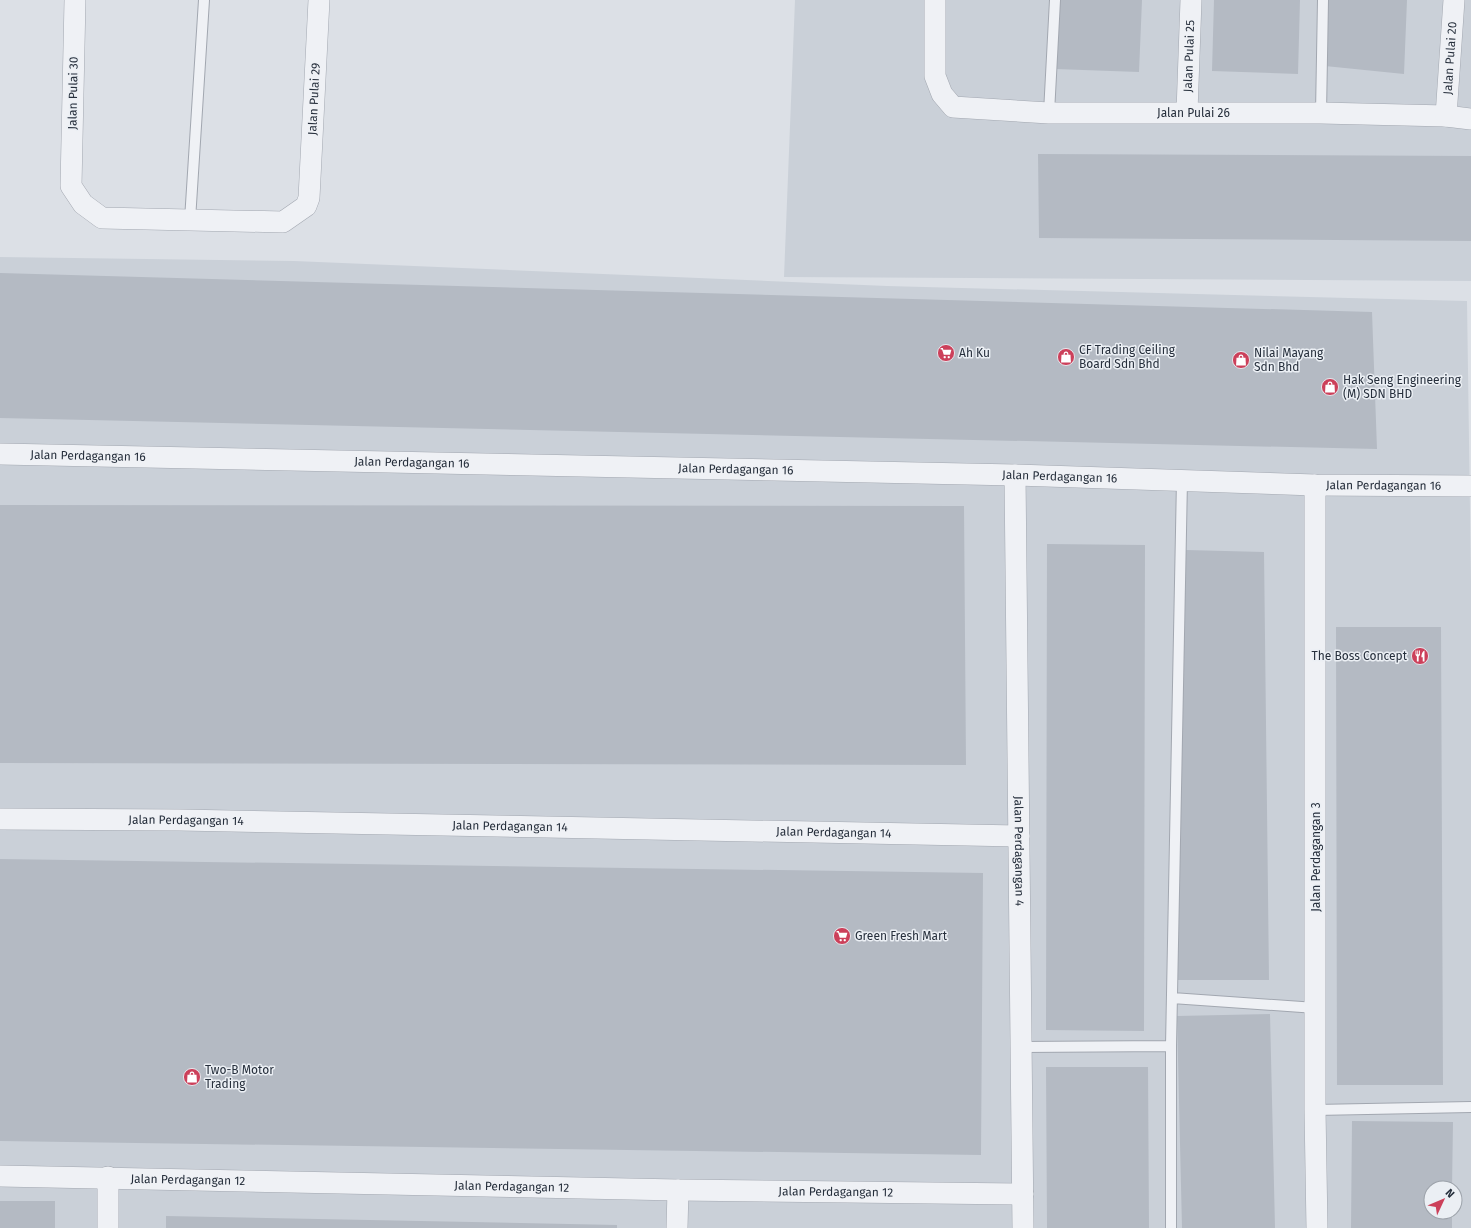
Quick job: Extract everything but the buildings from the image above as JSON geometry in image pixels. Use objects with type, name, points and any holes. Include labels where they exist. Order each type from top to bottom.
[{"type":"street","name":"Jalan Pulai 30","points":[[75,0],[71,186],[83,204],[102,218],[190,220]]},
{"type":"street","name":"Jalan Pulai 29","points":[[190,220],[283,222],[306,206],[309,198],[319,0]]},
{"type":"street","name":"Jalan Pulai 26","points":[[935,0],[934,76],[942,94],[953,107],[1049,113],[1320,113],[1446,116],[1471,119]]},
{"type":"street","name":"Jalan Pulai 25","points":[[1187,112],[1191,0]]},
{"type":"street","name":"Jalan Pulai 20","points":[[1446,116],[1454,0]]},
{"type":"street","name":"Jalan Perdagangan 16","points":[[0,454],[1015,475],[1315,485],[1471,486]]},
{"type":"street","name":"Jalan Perdagangan 4","points":[[1015,475],[1023,1228]]},
{"type":"street","name":"Jalan Perdagangan 3","points":[[1315,485],[1315,1110],[1317,1228]]},
{"type":"street","name":"Jalan Perdagangan 14","points":[[0,819],[180,820],[1019,836]]},
{"type":"street","name":"Jalan Perdagangan 12","points":[[0,1176],[108,1177],[678,1190],[1023,1194]]},
{"type":"street","points":[[108,1177],[108,1228]]},
{"type":"street","points":[[677,1228],[678,1190]]},
{"type":"lane","points":[[190,220],[204,0]]},
{"type":"lane","points":[[1049,113],[1055,0]]},
{"type":"lane","points":[[1320,113],[1323,0]]},
{"type":"lane","points":[[1171,1228],[1171,1046],[1182,480]]},
{"type":"lane","points":[[1172,998],[1316,1008]]},
{"type":"lane","points":[[1021,1046],[1171,1046]]},
{"type":"lane","points":[[1315,1110],[1471,1107]]},
{"type":"shaded area","points":[[795,0],[1471,0],[1471,281],[784,277]]},
{"type":"shaded area","points":[[0,257],[294,261],[887,286],[1467,301],[1471,581],[1471,1228],[0,1228]]},
{"type":"place","name":"Ah Ku","points":[[946,353]]},
{"type":"place","name":"CF Trading Ceiling Board Sdn Bhd","points":[[1066,357]]},
{"type":"place","name":"Nilai Mayang Sdn Bhd","points":[[1241,360]]},
{"type":"place","name":"Hak Seng Engineering (M) SDN BHD","points":[[1330,387]]},
{"type":"place","name":"The Boss Concept","points":[[1420,656]]},
{"type":"place","name":"Green Fresh Mart","points":[[842,936]]},
{"type":"place","name":"Two-B Motor Trading","points":[[192,1077]]}]
